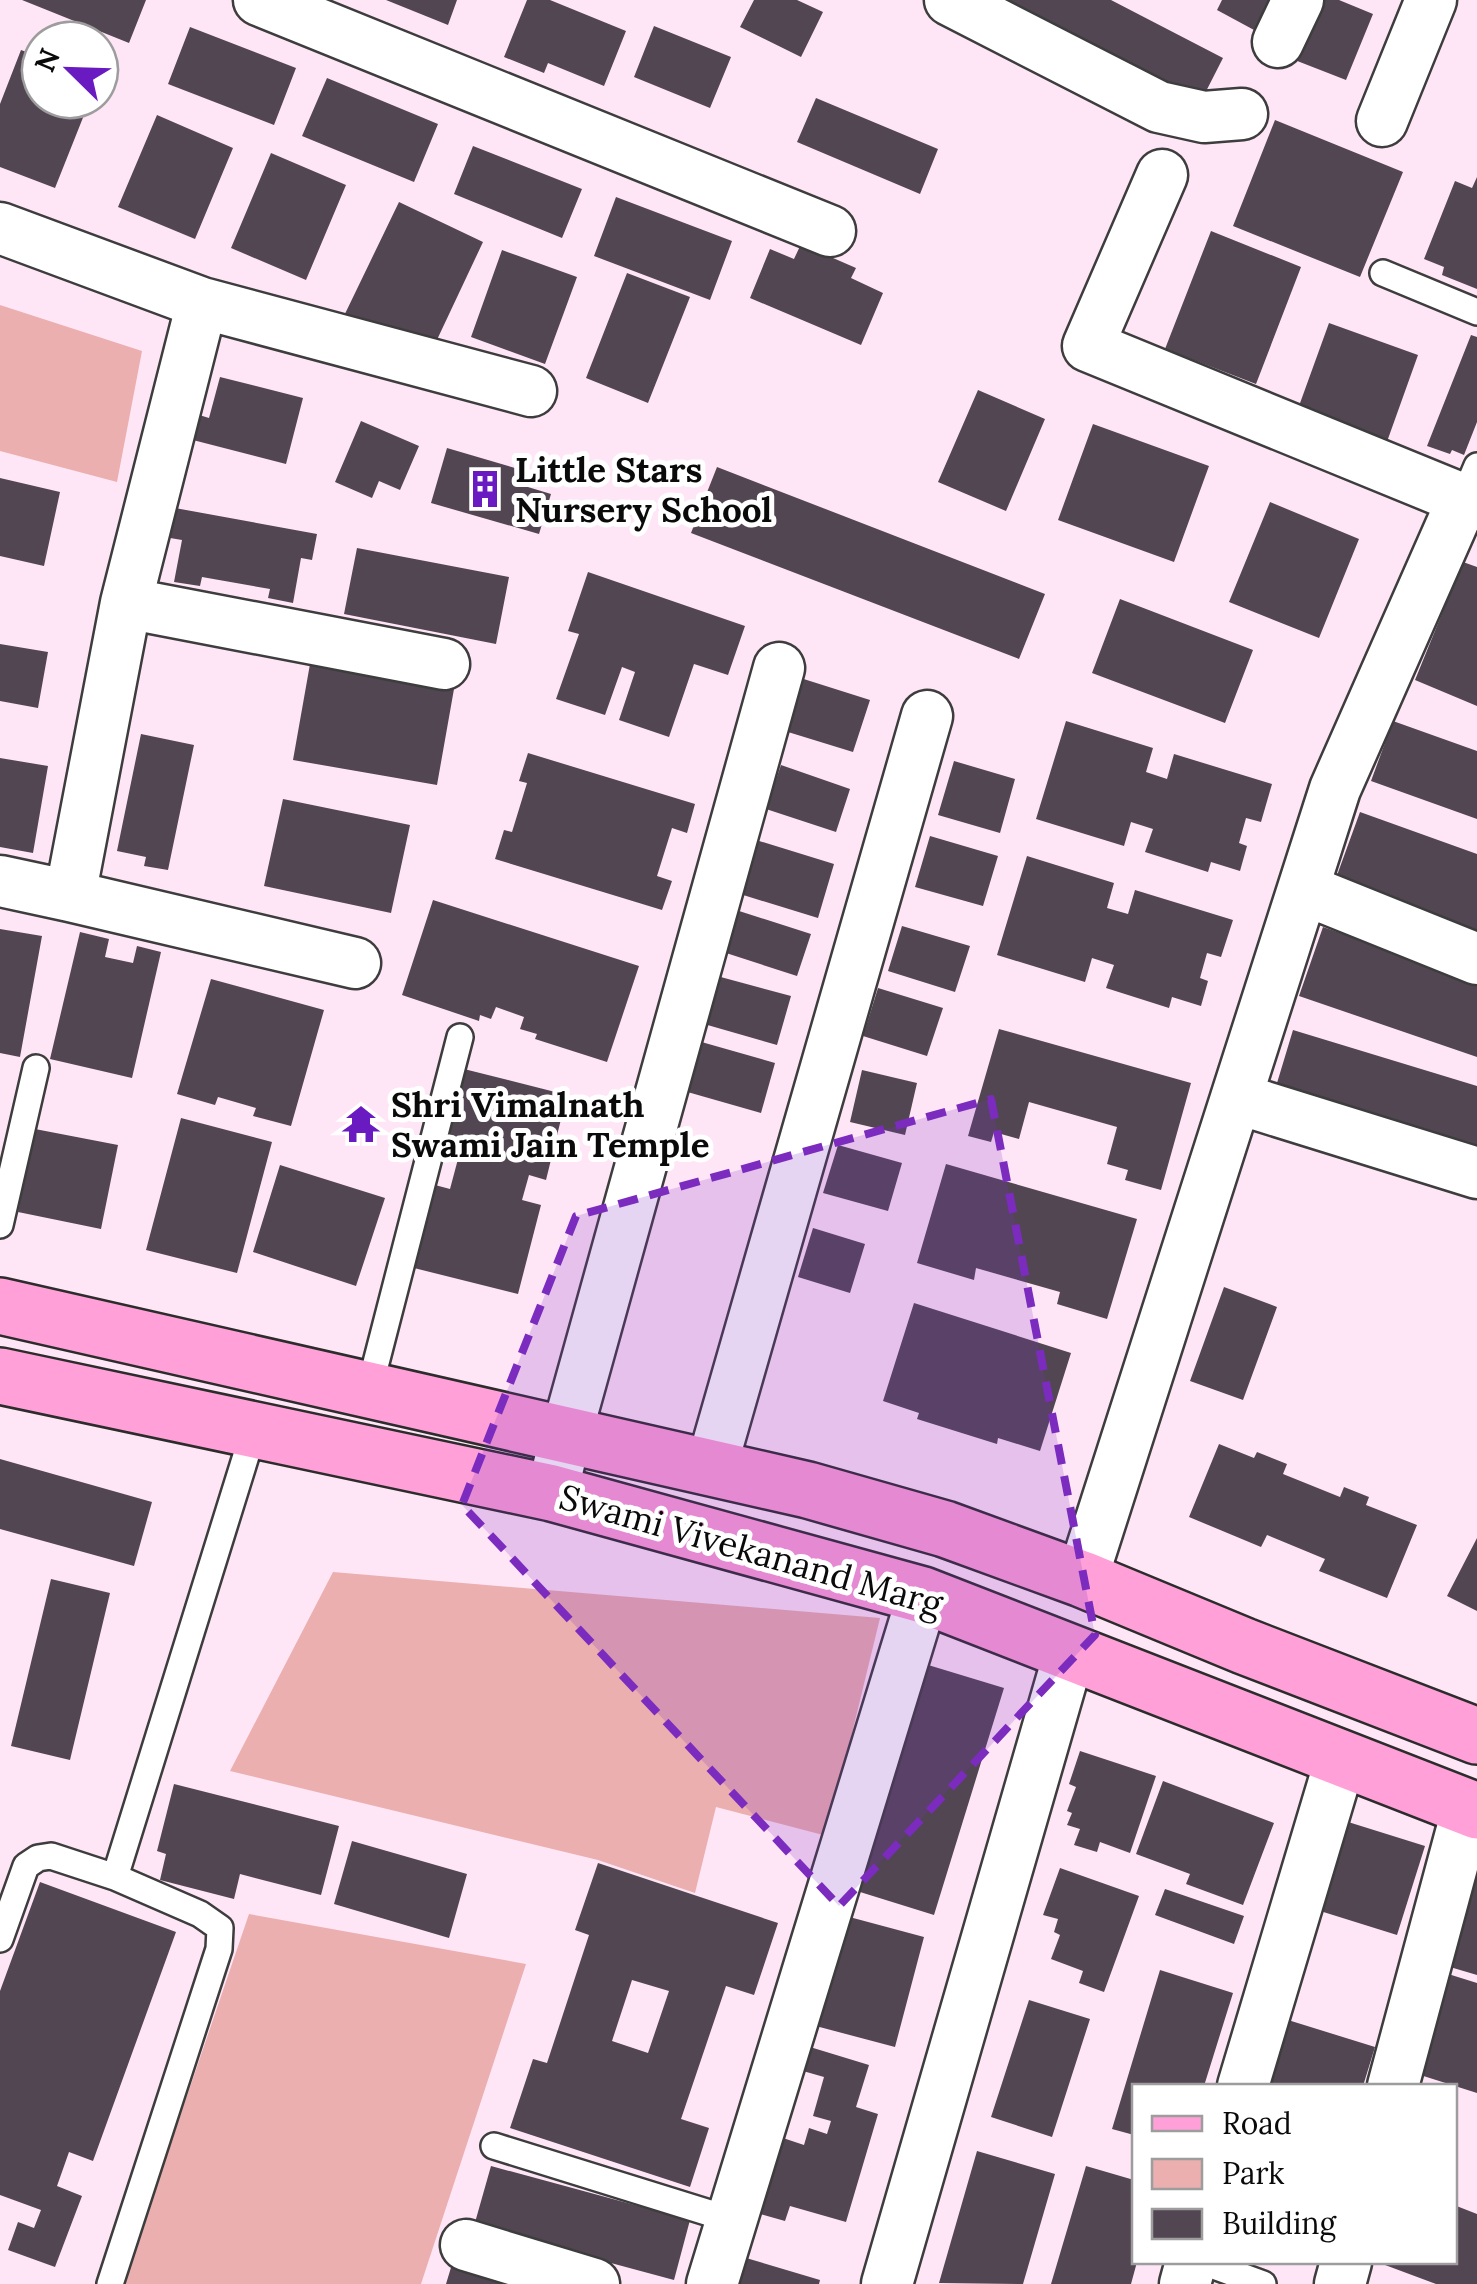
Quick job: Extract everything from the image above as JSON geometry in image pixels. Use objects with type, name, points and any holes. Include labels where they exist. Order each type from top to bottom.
[{"type":"main road","name":"Swami Vivekanand Marg","points":[[0,1306],[808,1490],[945,1529],[1082,1579],[1477,1736]]},
{"type":"main road","name":"Swami Vivekanand Marg","points":[[0,1376],[552,1493],[922,1595],[1473,1809]]},
{"type":"street","points":[[950,0],[1160,107],[1204,117],[1242,114]]},
{"type":"street","points":[[1382,121],[1431,0]]},
{"type":"street","points":[[273,2],[830,232]]},
{"type":"street","points":[[1082,1579],[1336,788],[1472,490],[1088,346],[1162,175]]},
{"type":"street","points":[[0,228],[202,303],[531,392]]},
{"type":"street","points":[[70,896],[126,603],[202,303]]},
{"type":"street","points":[[126,603],[444,664]]},
{"type":"street","points":[[552,1493],[779,668]]},
{"type":"street","points":[[711,1468],[927,716]]},
{"type":"street","points":[[0,881],[355,963]]},
{"type":"street","points":[[1303,889],[1477,959]]},
{"type":"street","points":[[1236,1098],[1477,1173]]},
{"type":"street","points":[[712,2284],[922,1595]]},
{"type":"street","points":[[887,2284],[1070,1652]]},
{"type":"street","points":[[1244,2084],[1341,1758]]},
{"type":"street","points":[[1394,2084],[1473,1809]]},
{"type":"street","points":[[466,2245],[594,2284]]},
{"type":"lane","points":[[1383,274],[1477,312]]},
{"type":"lane","points":[[368,1390],[460,1037]]},
{"type":"lane","points":[[0,1225],[36,1068]]},
{"type":"lane","points":[[115,1878],[254,1430]]},
{"type":"lane","points":[[0,1939],[26,1866],[51,1856],[200,1914],[220,1928],[219,1949],[110,2284]]},
{"type":"lane","points":[[494,2146],[732,2220]]},
{"type":"lane","points":[[1208,2264],[1263,2284]]},
{"type":"highlighted area","points":[[991,1099],[1095,1635],[839,1906],[462,1505],[576,1216]]},
{"type":"green space","points":[[0,305],[142,351],[117,482],[0,451]]},
{"type":"green space","points":[[333,1572],[880,1618],[827,1836],[716,1807],[695,1893],[598,1860],[230,1771]]},
{"type":"green space","points":[[249,1914],[526,1964],[421,2284],[123,2284]]},
{"type":"building","points":[[22,0],[146,0],[129,43],[120,39],[120,20],[72,20]]},
{"type":"building","points":[[386,0],[457,0],[448,25]]},
{"type":"building","points":[[527,0],[550,0],[626,31],[604,86],[548,63],[544,73],[504,57]]},
{"type":"building","points":[[754,0],[797,0],[823,12],[801,57],[740,27]]},
{"type":"building","points":[[986,0],[1111,0],[1223,58],[1197,109],[1144,81],[1148,72],[1107,51],[1102,60]]},
{"type":"building","points":[[1222,0],[1286,0],[1267,37],[1217,10]]},
{"type":"building","points":[[1310,0],[1339,0],[1373,14],[1346,80],[1287,57]]},
{"type":"building","points":[[654,26],[731,57],[710,108],[634,77]]},
{"type":"building","points":[[190,27],[296,68],[274,125],[168,84]]},
{"type":"building","points":[[20,53],[20,120],[82,120],[55,188],[0,167],[0,104]]},
{"type":"building","points":[[327,78],[438,124],[414,182],[302,136]]},
{"type":"building","points":[[816,98],[938,149],[920,194],[797,142]]},
{"type":"building","points":[[157,115],[233,148],[195,239],[118,207]]},
{"type":"building","points":[[1275,120],[1403,172],[1360,277],[1233,226]]},
{"type":"building","points":[[473,146],[582,189],[562,238],[454,194]]},
{"type":"building","points":[[271,153],[346,185],[306,280],[231,248]]},
{"type":"building","points":[[1477,177],[1477,289],[1442,275],[1444,267],[1424,259],[1455,181],[1472,188]]},
{"type":"building","points":[[616,197],[732,241],[710,300],[594,256]]},
{"type":"building","points":[[399,202],[483,242],[427,361],[342,320]]},
{"type":"building","points":[[1211,231],[1301,267],[1256,384],[1165,349]]},
{"type":"building","points":[[801,244],[856,268],[851,278],[883,293],[861,345],[750,298],[770,249],[794,259]]},
{"type":"building","points":[[502,250],[577,277],[545,364],[471,337]]},
{"type":"building","points":[[627,273],[690,297],[648,403],[586,378]]},
{"type":"building","points":[[1329,323],[1418,355],[1384,450],[1295,417]]},
{"type":"building","points":[[1471,335],[1477,337],[1477,422],[1464,455],[1452,450],[1450,454],[1427,446]]},
{"type":"building","points":[[220,377],[303,398],[286,464],[189,439],[196,414],[209,418]]},
{"type":"building","points":[[978,390],[1045,419],[1006,511],[938,482]]},
{"type":"building","points":[[361,421],[419,446],[400,490],[379,481],[372,498],[335,482]]},
{"type":"building","points":[[1093,424],[1209,466],[1174,562],[1058,520]]},
{"type":"building","name":"Little Stars Nursery School","points":[[447,448],[522,470],[518,484],[551,494],[539,534],[431,503]]},
{"type":"building","points":[[717,467],[1045,594],[1019,659],[691,533]]},
{"type":"building","points":[[0,478],[60,492],[44,566],[0,556]]},
{"type":"building","points":[[1270,502],[1359,539],[1319,638],[1229,602]]},
{"type":"building","points":[[175,508],[317,534],[312,560],[301,558],[293,603],[268,598],[270,589],[202,577],[200,586],[174,582],[182,540],[170,538]]},
{"type":"building","points":[[357,548],[509,577],[496,644],[344,614]]},
{"type":"building","points":[[1463,562],[1477,567],[1477,706],[1415,680]]},
{"type":"building","points":[[588,572],[745,626],[728,675],[694,664],[669,737],[619,720],[635,672],[622,667],[605,715],[556,699],[579,634],[568,631]]},
{"type":"building","points":[[1120,599],[1253,650],[1225,723],[1092,673]]},
{"type":"building","points":[[0,644],[48,652],[38,708],[0,701]]},
{"type":"building","points":[[310,664],[454,689],[437,785],[293,760]]},
{"type":"building","points":[[791,675],[870,700],[853,752],[775,728]]},
{"type":"building","points":[[1066,721],[1153,748],[1146,772],[1167,779],[1174,754],[1272,784],[1261,822],[1246,818],[1239,843],[1247,846],[1240,871],[1211,862],[1208,872],[1145,852],[1153,829],[1131,822],[1124,846],[1036,819]]},
{"type":"building","points":[[1393,721],[1477,751],[1477,819],[1371,781]]},
{"type":"building","points":[[141,734],[194,745],[168,870],[144,866],[146,857],[117,851]]},
{"type":"building","points":[[528,753],[695,804],[687,833],[672,828],[657,876],[672,881],[662,910],[495,859],[504,830],[512,832],[527,783],[519,781]]},
{"type":"building","points":[[0,758],[48,766],[33,853],[0,847]]},
{"type":"building","points":[[954,761],[1015,779],[1000,833],[938,815]]},
{"type":"building","points":[[781,765],[850,789],[836,832],[766,809]]},
{"type":"building","points":[[283,799],[410,825],[391,913],[264,886]]},
{"type":"building","points":[[1360,812],[1477,854],[1477,940],[1332,889]]},
{"type":"building","points":[[930,836],[998,856],[983,906],[915,887]]},
{"type":"building","points":[[756,840],[834,864],[818,918],[740,894]]},
{"type":"building","points":[[1027,856],[1114,883],[1107,908],[1128,914],[1135,890],[1233,920],[1221,957],[1207,953],[1200,978],[1208,981],[1201,1006],[1172,997],[1169,1008],[1106,988],[1114,965],[1092,958],[1085,982],[997,955]]},
{"type":"building","points":[[433,900],[639,966],[607,1062],[535,1039],[537,1034],[520,1029],[524,1017],[496,1007],[491,1019],[480,1015],[479,1021],[402,995]]},
{"type":"building","points":[[736,910],[811,934],[797,976],[723,952]]},
{"type":"building","points":[[902,926],[970,946],[955,992],[888,971]]},
{"type":"building","points":[[1323,927],[1477,980],[1477,1057],[1299,996]]},
{"type":"building","points":[[0,929],[42,936],[20,1057],[0,1053]]},
{"type":"building","points":[[80,932],[109,939],[105,957],[133,963],[137,946],[161,952],[132,1078],[50,1059]]},
{"type":"building","points":[[717,976],[791,996],[777,1045],[704,1024]]},
{"type":"building","points":[[211,979],[324,1010],[291,1126],[253,1116],[256,1108],[218,1097],[215,1105],[177,1094]]},
{"type":"building","points":[[878,988],[943,1008],[927,1056],[863,1036]]},
{"type":"building","points":[[999,1029],[1191,1083],[1161,1190],[1125,1180],[1128,1170],[1107,1164],[1117,1127],[1029,1102],[1019,1139],[994,1132],[991,1142],[968,1136]]},
{"type":"building","points":[[1293,1030],[1477,1086],[1477,1156],[1274,1093]]},
{"type":"building","points":[[698,1041],[775,1063],[761,1113],[684,1091]]},
{"type":"building","points":[[464,1069],[567,1095],[546,1180],[529,1175],[522,1200],[541,1205],[518,1294],[414,1268],[435,1185],[450,1189],[458,1159],[442,1156]]},
{"type":"building","points":[[862,1070],[917,1083],[905,1135],[850,1122]]},
{"type":"building","points":[[181,1118],[272,1142],[237,1273],[146,1250]]},
{"type":"building","points":[[35,1129],[118,1145],[101,1229],[18,1212]]},
{"type":"building","points":[[838,1145],[902,1163],[888,1211],[823,1193]]},
{"type":"building","points":[[946,1164],[1137,1219],[1107,1319],[1057,1304],[1060,1292],[976,1268],[974,1280],[917,1263]]},
{"type":"building","points":[[280,1165],[385,1198],[356,1286],[253,1252]]},
{"type":"building","points":[[813,1228],[865,1244],[850,1293],[798,1277]]},
{"type":"building","points":[[1224,1287],[1277,1307],[1243,1400],[1190,1381]]},
{"type":"building","points":[[914,1303],[1071,1353],[1040,1451],[998,1438],[997,1444],[917,1419],[919,1413],[883,1401]]},
{"type":"building","points":[[1219,1444],[1254,1458],[1257,1452],[1287,1464],[1283,1474],[1340,1497],[1344,1487],[1369,1497],[1366,1505],[1417,1525],[1387,1598],[1319,1571],[1325,1559],[1267,1535],[1261,1547],[1189,1517]]},
{"type":"building","points":[[0,1459],[152,1502],[134,1566],[0,1529]]},
{"type":"building","points":[[1477,1538],[1477,1611],[1447,1596]]},
{"type":"building","points":[[51,1579],[110,1593],[70,1760],[11,1746]]},
{"type":"building","points":[[915,1661],[1004,1688],[934,1915],[844,1887]]},
{"type":"building","points":[[1080,1751],[1156,1776],[1130,1853],[1100,1842],[1097,1852],[1074,1845],[1080,1829],[1067,1825],[1072,1813],[1067,1811],[1076,1787],[1069,1784]]},
{"type":"building","points":[[1163,1781],[1274,1823],[1243,1905],[1186,1884],[1190,1874],[1136,1854]]},
{"type":"building","points":[[174,1784],[339,1826],[321,1895],[240,1874],[234,1899],[160,1880],[166,1854],[157,1851]]},
{"type":"building","points":[[1345,1821],[1425,1846],[1397,1935],[1317,1910]]},
{"type":"building","points":[[352,1841],[467,1874],[449,1938],[334,1904]]},
{"type":"building","points":[[598,1863],[778,1923],[754,1995],[726,1986],[681,2119],[709,2128],[690,2187],[510,2128],[533,2059],[547,2063],[589,1935],[575,1930]],"holes":[[[632,1980],[669,1991],[648,2053],[612,2041]]]},
{"type":"building","points":[[1060,1868],[1139,1896],[1104,1992],[1079,1983],[1083,1971],[1051,1959],[1060,1935],[1054,1932],[1058,1919],[1043,1915]]},
{"type":"building","points":[[1477,1878],[1477,1975],[1450,1967]]},
{"type":"building","points":[[40,1882],[176,1932],[93,2161],[69,2152],[57,2186],[82,2196],[55,2267],[8,2250],[18,2222],[34,2228],[41,2210],[0,2195],[0,1991]]},
{"type":"building","points":[[1165,1889],[1244,1916],[1234,1944],[1155,1915]]},
{"type":"building","points":[[842,1915],[924,1937],[895,2047],[812,2025]]},
{"type":"building","points":[[1160,1970],[1233,1993],[1205,2084],[1132,2084],[1132,2134],[1112,2129]]},
{"type":"building","points":[[1445,1973],[1477,1983],[1477,2093],[1414,2073]]},
{"type":"building","points":[[1029,2000],[1090,2019],[1052,2137],[991,2117]]},
{"type":"building","points":[[1288,2020],[1375,2047],[1364,2084],[1269,2084]]},
{"type":"building","points":[[810,2047],[869,2065],[856,2107],[878,2114],[846,2222],[790,2206],[785,2221],[760,2214],[783,2138],[804,2145],[809,2128],[827,2134],[831,2121],[813,2116],[824,2077],[803,2071]]},
{"type":"building","points":[[977,2151],[1055,2174],[1023,2284],[939,2283]]},
{"type":"building","points":[[491,2166],[690,2220],[674,2280],[474,2226]]},
{"type":"building","points":[[1086,2166],[1132,2179],[1132,2264],[1136,2264],[1131,2284],[1051,2284]]},
{"type":"building","points":[[1457,2206],[1477,2214],[1477,2284],[1436,2284],[1382,2264],[1457,2264]]},
{"type":"building","points":[[456,2251],[526,2284],[446,2284]]},
{"type":"building","points":[[736,2255],[820,2280],[819,2284],[727,2284]]},
{"type":"place","name":"Little Stars Nursery School","points":[[485,489]]},
{"type":"place","name":"Shri Vimalnath Swami Jain Temple","points":[[361,1124]]}]
